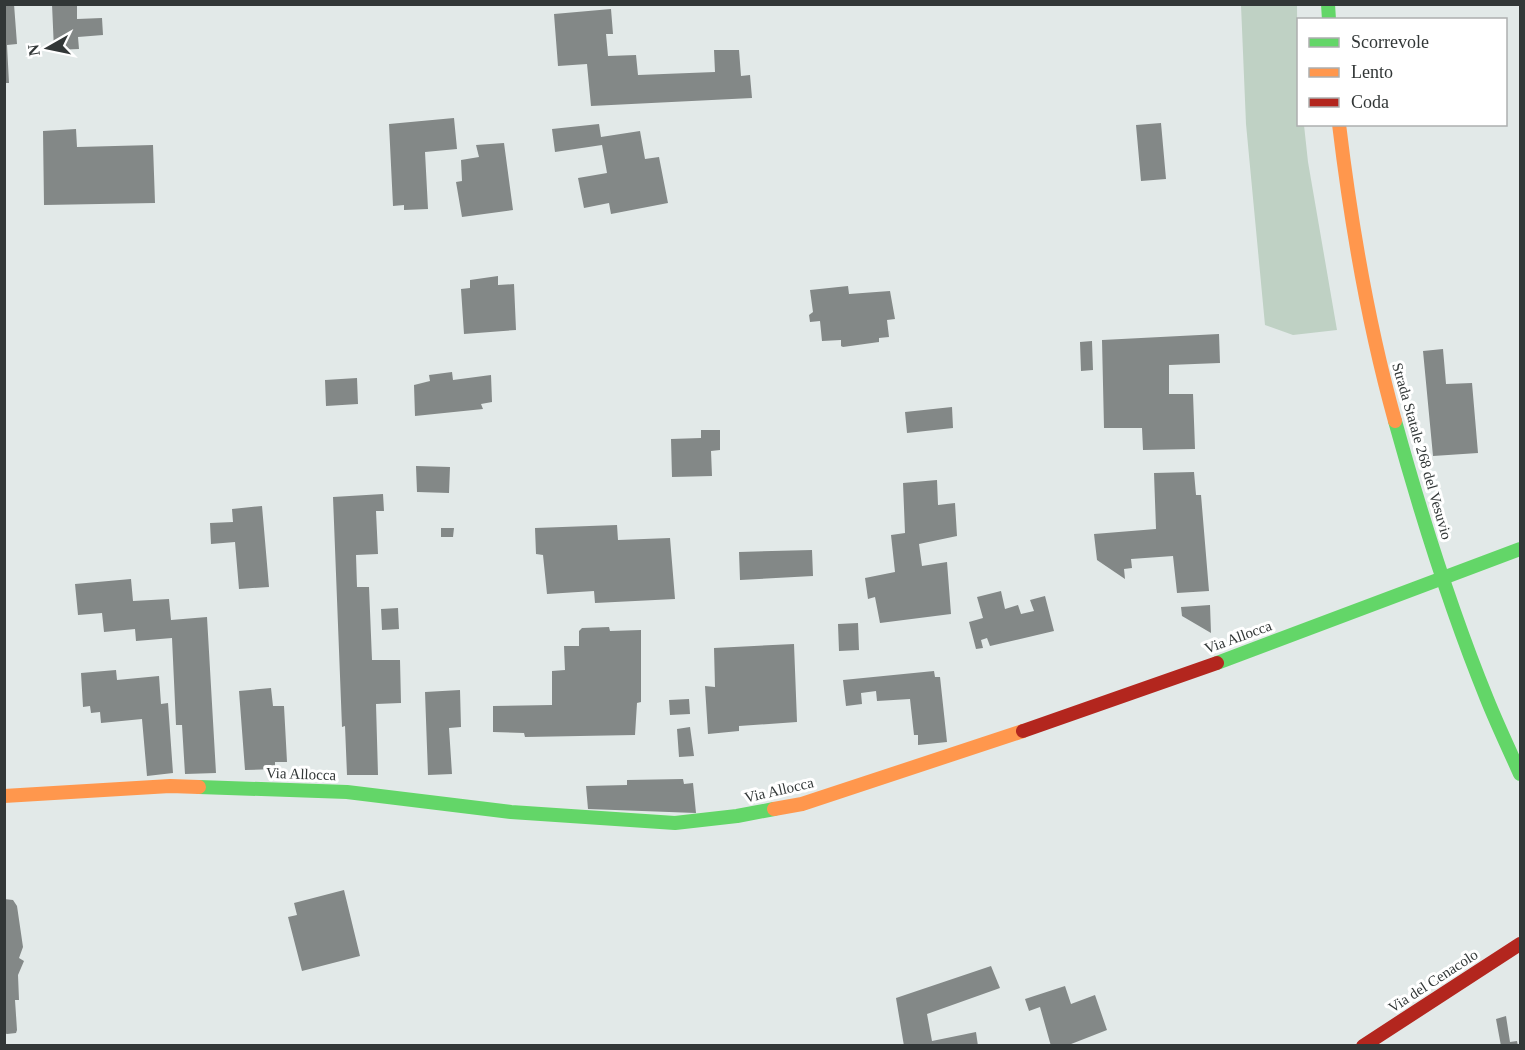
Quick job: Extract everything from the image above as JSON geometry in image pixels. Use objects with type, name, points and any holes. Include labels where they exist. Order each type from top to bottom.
[{"type":"main road","name":"Strada Statale 268 del Vesuvio","points":[[1339,126],[1343,166],[1369,318],[1418,506],[1483,689],[1521,774]]},
{"type":"main road","name":"Via Allocca","points":[[4,796],[170,786],[259,788],[348,792],[511,812],[599,819],[675,823],[737,816],[802,804],[1092,708],[1521,549]]},
{"type":"main road","name":"Via del Cenacolo","points":[[1363,1046],[1521,944]]},
{"type":"green space","points":[[1241,5],[1297,5],[1297,126],[1304,126],[1308,162],[1337,330],[1293,335],[1265,325],[1246,124]]},
{"type":"building","points":[[4,4],[14,4],[17,44],[7,45],[9,83],[4,83]]},
{"type":"building","points":[[52,4],[77,4],[77,19],[102,18],[103,35],[78,37],[79,49],[54,50]]},
{"type":"building","points":[[611,9],[613,34],[606,34],[608,56],[636,55],[638,75],[715,72],[714,50],[739,50],[741,76],[750,75],[752,98],[591,106],[587,64],[558,66],[554,14]]},
{"type":"building","points":[[454,118],[457,149],[425,152],[428,209],[404,210],[404,205],[393,206],[389,124]]},
{"type":"building","points":[[1161,123],[1166,179],[1141,181],[1136,125]]},
{"type":"building","points":[[599,124],[601,137],[640,131],[645,159],[659,157],[668,203],[611,214],[609,203],[584,208],[578,178],[607,173],[602,145],[555,152],[552,129]]},
{"type":"building","points":[[76,129],[77,147],[153,145],[155,203],[44,205],[43,131]]},
{"type":"building","points":[[504,143],[513,210],[462,217],[456,182],[462,181],[461,160],[479,157],[476,145]]},
{"type":"building","points":[[498,276],[498,285],[514,284],[516,330],[464,334],[461,289],[470,288],[470,280]]},
{"type":"building","points":[[848,286],[849,294],[890,291],[895,319],[887,320],[889,337],[879,338],[879,342],[843,347],[841,340],[822,341],[820,321],[810,322],[809,315],[813,312],[810,290]]},
{"type":"building","points":[[1219,334],[1220,363],[1169,365],[1169,394],[1193,394],[1195,449],[1143,450],[1142,428],[1104,428],[1102,340]]},
{"type":"building","points":[[1092,341],[1093,370],[1081,371],[1080,342]]},
{"type":"building","points":[[1443,349],[1446,384],[1472,383],[1478,453],[1433,456],[1423,351]]},
{"type":"building","points":[[452,372],[453,380],[491,375],[492,402],[481,404],[483,409],[415,416],[414,385],[430,381],[429,375]]},
{"type":"building","points":[[357,378],[358,404],[326,406],[325,380]]},
{"type":"building","points":[[952,407],[953,428],[907,433],[905,412]]},
{"type":"building","points":[[701,430],[720,430],[720,450],[711,451],[712,476],[672,477],[671,439],[701,438]]},
{"type":"building","points":[[416,466],[450,467],[449,493],[417,492]]},
{"type":"building","points":[[1194,472],[1196,495],[1201,495],[1209,591],[1177,593],[1173,556],[1131,559],[1132,568],[1124,569],[1125,579],[1097,560],[1094,534],[1156,529],[1154,473]]},
{"type":"building","points":[[937,480],[938,505],[955,503],[957,536],[919,544],[922,566],[947,562],[951,614],[880,623],[875,597],[868,599],[865,578],[895,572],[891,535],[905,533],[903,483]]},
{"type":"building","points":[[383,494],[384,511],[376,511],[378,554],[356,555],[357,587],[369,587],[372,660],[400,660],[401,703],[376,704],[378,775],[347,775],[345,726],[342,727],[333,497]]},
{"type":"building","points":[[262,506],[269,587],[239,589],[235,542],[211,544],[210,523],[233,522],[232,509]]},
{"type":"building","points":[[617,525],[618,540],[670,538],[675,599],[595,603],[594,591],[547,594],[543,555],[536,554],[535,528]]},
{"type":"building","points":[[441,528],[454,528],[453,537],[441,537]]},
{"type":"building","points":[[812,550],[813,576],[740,580],[739,552]]},
{"type":"building","points":[[131,579],[133,601],[169,599],[171,620],[207,617],[216,773],[185,774],[182,725],[176,725],[172,638],[136,641],[135,629],[104,632],[102,613],[78,615],[75,584]]},
{"type":"building","points":[[1001,591],[1005,609],[1018,605],[1021,614],[1034,611],[1030,600],[1045,596],[1054,631],[990,646],[987,638],[981,640],[983,648],[976,649],[969,622],[983,618],[977,597]]},
{"type":"building","points":[[1210,605],[1211,633],[1182,616],[1181,607]]},
{"type":"building","points":[[398,608],[399,629],[382,630],[381,609]]},
{"type":"building","points":[[858,623],[859,650],[839,651],[838,624]]},
{"type":"building","points":[[609,627],[610,631],[641,630],[641,702],[637,703],[635,735],[525,737],[524,733],[493,732],[493,706],[552,705],[552,671],[565,670],[564,646],[579,646],[579,631],[582,628]]},
{"type":"building","points":[[794,644],[797,722],[739,726],[739,731],[708,734],[705,686],[715,687],[714,648]]},
{"type":"building","points":[[116,670],[117,680],[159,676],[161,704],[168,703],[173,773],[147,776],[142,719],[101,723],[100,712],[91,713],[90,706],[83,707],[81,673]]},
{"type":"building","points":[[934,671],[935,677],[940,677],[947,742],[918,745],[918,735],[914,735],[910,699],[877,701],[876,691],[861,693],[862,704],[846,706],[843,680]]},
{"type":"building","points":[[271,688],[273,706],[284,706],[287,762],[275,762],[275,769],[245,770],[239,691]]},
{"type":"building","points":[[460,690],[461,727],[449,728],[452,774],[428,775],[425,692]]},
{"type":"building","points":[[689,699],[690,714],[670,715],[669,700]]},
{"type":"building","points":[[690,727],[694,756],[679,757],[677,729]]},
{"type":"building","points":[[683,779],[684,784],[693,783],[696,813],[588,809],[586,786],[627,785],[627,780]]},
{"type":"building","points":[[344,890],[360,956],[302,971],[288,917],[297,915],[294,903]]},
{"type":"building","points":[[4,899],[13,900],[17,906],[23,947],[19,958],[24,961],[18,975],[19,1000],[15,1000],[17,1030],[16,1033],[7,1034],[4,1033]]},
{"type":"building","points":[[991,966],[1000,988],[927,1014],[932,1041],[976,1032],[978,1046],[904,1046],[896,998]]},
{"type":"building","points":[[1065,986],[1071,1004],[1095,995],[1107,1030],[1066,1046],[1051,1046],[1040,1007],[1029,1011],[1025,999]]},
{"type":"building","points":[[1506,1016],[1510,1042],[1517,1041],[1518,1046],[1501,1046],[1496,1019]]},
{"type":"traffic: fast","points":[[1328,4],[1329,18]]},
{"type":"traffic: fast","points":[[1395,421],[1448,596],[1473,665],[1520,774]]},
{"type":"traffic: fast","points":[[1217,663],[1520,549]]},
{"type":"traffic: fast","points":[[199,787],[347,792],[511,812],[675,823],[774,809]]},
{"type":"traffic: slow","points":[[1339,126],[1361,274],[1395,421]]},
{"type":"traffic: slow","points":[[774,809],[802,804],[1023,731]]},
{"type":"traffic: slow","points":[[4,796],[170,786],[199,787]]},
{"type":"traffic: jam","points":[[1023,731],[1217,663]]},
{"type":"traffic: jam","points":[[1363,1046],[1520,944]]}]
